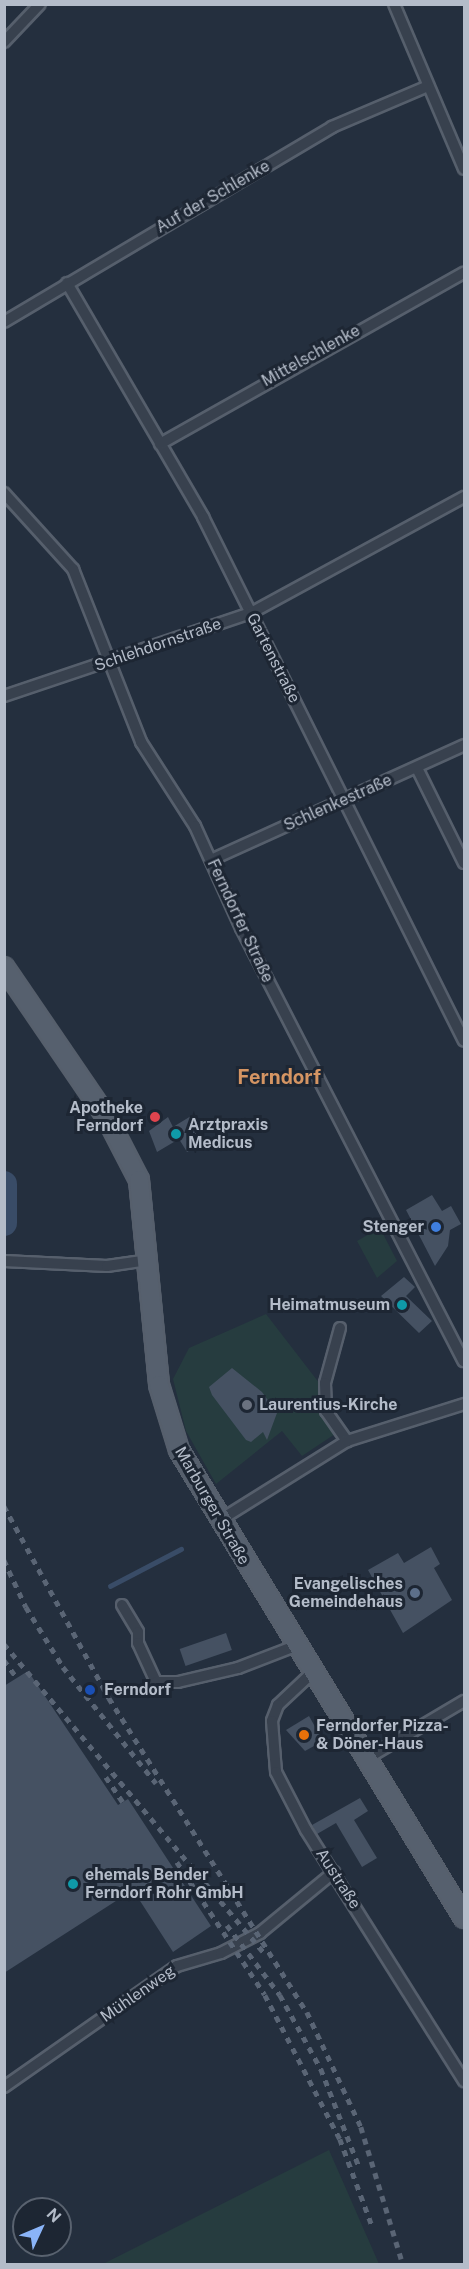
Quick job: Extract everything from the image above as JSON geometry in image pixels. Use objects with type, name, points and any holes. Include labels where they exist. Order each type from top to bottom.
[{"type":"main road","name":"Marburger Straße","points":[[4,967],[127,1151],[143,1199],[166,1417],[179,1450],[295,1646],[465,1918]]},
{"type":"street","points":[[4,42],[40,4]]},
{"type":"street","points":[[394,4],[465,169]]},
{"type":"street","name":"Auf der Schlenke","points":[[4,322],[66,283],[332,128],[428,86]]},
{"type":"street","name":"Mittelschlenke","points":[[160,444],[465,273]]},
{"type":"street","name":"Gartenstraße","points":[[66,283],[160,444],[251,613],[465,1041]]},
{"type":"street","name":"Ferndorfer Straße","points":[[4,493],[73,569],[113,662],[141,742],[195,826],[241,928],[465,1361]]},
{"type":"street","name":"Schlehdornstraße","points":[[4,696],[113,662],[251,613],[465,497]]},
{"type":"street","name":"Schlenkestraße","points":[[211,860],[465,745]]},
{"type":"street","points":[[417,768],[465,863]]},
{"type":"street","points":[[4,1262],[107,1266],[148,1260]]},
{"type":"street","points":[[340,1328],[325,1383],[326,1411],[347,1441]]},
{"type":"street","points":[[220,1520],[347,1441],[465,1404]]},
{"type":"street","points":[[122,1605],[138,1632],[138,1643],[156,1682],[178,1682],[238,1668],[295,1646]]},
{"type":"street","name":"Austraße","points":[[312,1673],[278,1705],[272,1721],[272,1756],[280,1784],[465,2081]]},
{"type":"street","points":[[366,1759],[465,1701]]},
{"type":"street","name":"Mühlenweg","points":[[4,2087],[177,1966],[222,1953],[260,1933],[334,1872]]},
{"type":"green space","points":[[380,1228],[397,1261],[377,1278],[357,1241]]},
{"type":"green space","points":[[266,1314],[320,1384],[318,1410],[335,1434],[302,1456],[282,1431],[216,1484],[186,1431],[173,1379],[189,1348]]},
{"type":"green space","points":[[329,2150],[379,2264],[103,2264]]},
{"type":"building","name":"Arztpraxis Medicus","points":[[191,1116],[206,1141],[187,1152],[179,1139],[157,1152],[149,1131],[168,1117],[173,1127]]},
{"type":"building","name":"Stenger","points":[[432,1195],[442,1211],[451,1206],[461,1224],[450,1230],[448,1246],[435,1266],[406,1210]]},
{"type":"building","name":"Heimatmuseum","points":[[404,1277],[415,1287],[406,1296],[432,1321],[419,1333],[381,1296]]},
{"type":"building","name":"Laurentius-Kirche","points":[[232,1368],[262,1392],[277,1413],[267,1440],[263,1432],[251,1442],[246,1440],[212,1395],[209,1387]]},
{"type":"building","name":"Evangelisches Gemeindehaus","points":[[431,1547],[440,1564],[434,1568],[452,1600],[403,1633],[368,1570],[398,1553],[404,1563]]},
{"type":"building","points":[[226,1633],[232,1650],[186,1666],[180,1649]]},
{"type":"building","points":[[28,1671],[118,1805],[128,1799],[211,1926],[173,1952],[133,1890],[4,1973],[4,1686]]},
{"type":"building","name":"Ferndorfer Pizza- & Döner-Haus","points":[[309,1716],[323,1741],[305,1751],[286,1730]]},
{"type":"building","points":[[360,1798],[368,1811],[354,1820],[377,1858],[362,1867],[336,1823],[317,1834],[312,1825]]},
{"type":"waterway","name":"Ferndorf","points":[[4,1184],[4,1223]]},
{"type":"waterway","points":[[110,1586],[181,1549]]},
{"type":"railway","points":[[4,1506],[109,1698],[307,2012],[361,2127],[403,2264]]},
{"type":"railway","points":[[4,1560],[26,1607],[63,1667],[156,1783]]},
{"type":"railway","points":[[4,1644],[264,1953]]},
{"type":"railway","points":[[4,1660],[17,1678]]},
{"type":"railway","points":[[106,1777],[123,1802]]},
{"type":"railway","points":[[177,1862],[265,1995],[340,2139],[373,2228]]},
{"type":"railway","points":[[227,1925],[280,1995],[321,2069],[360,2169]]},
{"type":"place","name":"Apotheke Ferndorf","points":[[155,1117]]},
{"type":"place","name":"Arztpraxis Medicus","points":[[176,1134]]},
{"type":"place","name":"Stenger","points":[[436,1227]]},
{"type":"place","name":"Heimatmuseum","points":[[402,1305]]},
{"type":"place","name":"Laurentius-Kirche","points":[[247,1405]]},
{"type":"place","name":"Evangelisches Gemeindehaus","points":[[415,1593]]},
{"type":"place","name":"Ferndorf","points":[[90,1690]]},
{"type":"place","name":"Ferndorfer Pizza- & Döner-Haus","points":[[304,1735]]},
{"type":"place","name":"ehemals Bender Ferndorf Rohr GmbH","points":[[73,1884]]},
{"type":"district","name":"Ferndorf","points":[[279,1077]]}]
